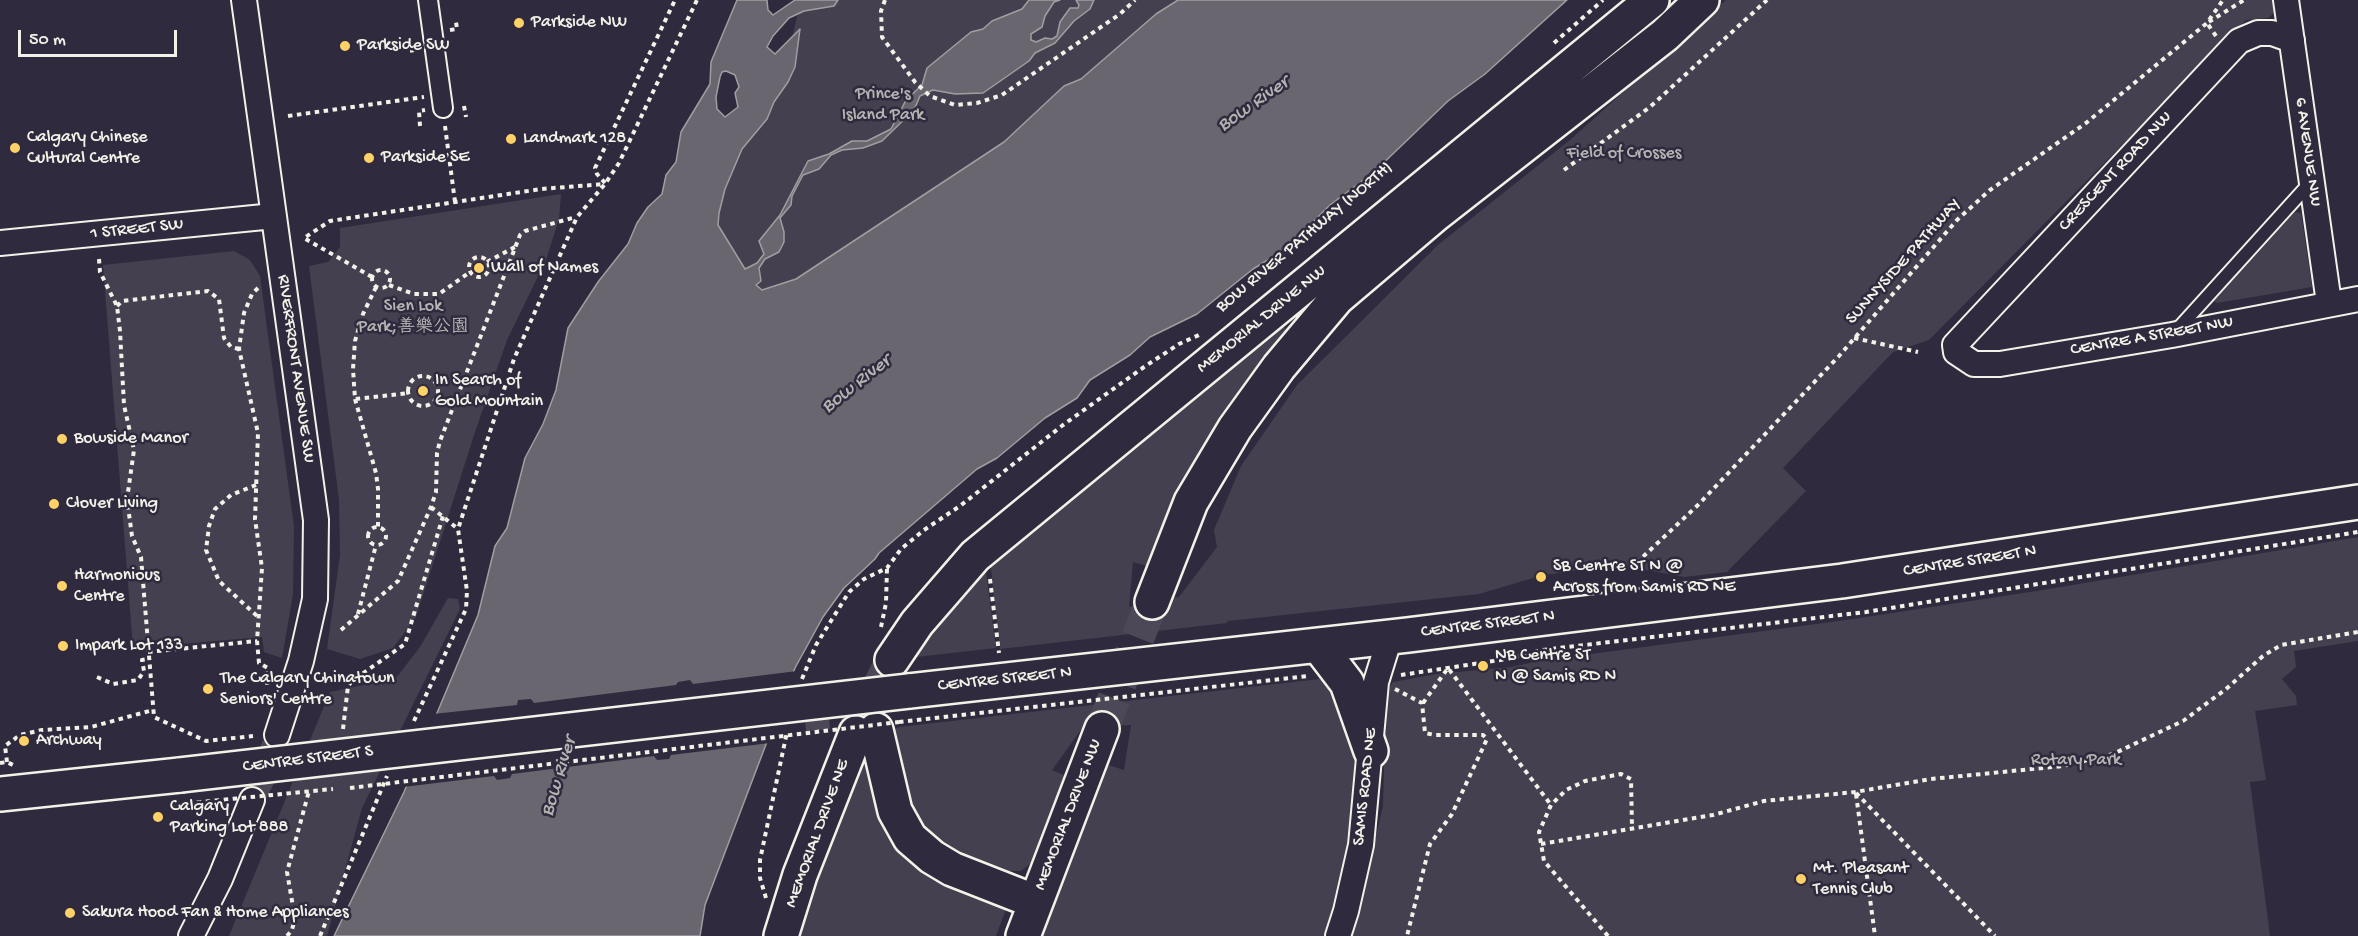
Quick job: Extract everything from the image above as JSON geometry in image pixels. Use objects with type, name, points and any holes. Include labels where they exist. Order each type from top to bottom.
[{"type":"main road","name":"MEMORIAL DRIVE NW","points":[[892,660],[917,622],[975,556],[1652,0]]},
{"type":"main road","name":"MEMORIAL DRIVE NW","points":[[1152,602],[1191,502],[1235,428],[1279,367],[1337,298],[1436,214],[1665,35],[1702,0]]},
{"type":"main road","name":"CENTRE STREET N","points":[[615,725],[909,691],[1319,660],[1390,637],[1842,581],[2358,502]]},
{"type":"main road","points":[[1319,660],[1347,683],[1371,752]]},
{"type":"main road","name":"CENTRE STREET S","points":[[0,794],[175,790],[615,725]]},
{"type":"main road","points":[[877,728],[895,811],[910,838],[932,857],[952,869],[1036,902],[1023,936]]},
{"type":"main road","name":"MEMORIAL DRIVE NE","points":[[781,936],[800,875],[877,728]]},
{"type":"main road","name":"MEMORIAL DRIVE NW","points":[[1036,902],[1102,729]]},
{"type":"street","name":"RIVERFRONT AVENUE SW","points":[[244,0],[316,520],[315,599],[301,661],[266,730]]},
{"type":"street","points":[[428,0],[442,101]]},
{"type":"street","name":"6 AVENUE NW","points":[[2286,0],[2328,303]]},
{"type":"street","name":"CRESCENT ROAD NW","points":[[1955,345],[2239,41],[2258,33],[2272,33],[2292,40]]},
{"type":"street","name":"1 STREET SW","points":[[0,243],[274,216]]},
{"type":"street","name":"CENTRE A STREET NW","points":[[1955,345],[1956,352],[1974,364],[2000,364],[2172,335],[2358,299]]},
{"type":"street","name":"SAMIS ROAD NE","points":[[1338,936],[1361,845],[1376,682],[1390,637]]},
{"type":"street","points":[[191,936],[220,879],[252,800]]},
{"type":"lane","points":[[2172,335],[2310,183]]},
{"type":"path","points":[[605,184],[595,168],[675,0]]},
{"type":"path","points":[[431,507],[458,529],[514,359],[577,217],[605,184],[619,163],[697,0]]},
{"type":"path","points":[[885,0],[880,11],[882,37],[915,82],[930,96],[955,105],[976,103],[1002,94],[1120,14],[1135,0]]},
{"type":"path","points":[[1546,50],[1603,0]]},
{"type":"path","points":[[1564,171],[1650,106],[1767,0]]},
{"type":"path","name":"SUNNYSIDE PATHWAY","points":[[1630,569],[1698,505],[1854,338],[1957,220],[1989,189],[2086,123],[2207,22],[2223,0]]},
{"type":"path","points":[[2207,22],[2244,0]]},
{"type":"path","points":[[288,116],[442,101],[455,202]]},
{"type":"path","points":[[376,287],[372,277],[304,238],[330,221],[541,189],[605,184]]},
{"type":"path","points":[[340,630],[398,581],[431,507],[436,492],[437,453],[520,235],[525,231],[577,217]]},
{"type":"path","points":[[487,262],[515,247]]},
{"type":"path","points":[[474,258],[483,258],[487,262],[488,269],[485,274],[476,276],[470,272],[470,263],[474,258]]},
{"type":"path","points":[[99,259],[100,272],[117,306],[124,405],[134,450],[127,499],[132,536],[141,557],[154,717],[206,741],[253,736],[266,730]]},
{"type":"path","points":[[372,277],[378,270],[387,271],[390,276],[389,285]]},
{"type":"path","points":[[376,287],[384,288],[389,285],[414,294],[439,294],[470,272]]},
{"type":"path","points":[[376,287],[358,326],[352,369],[355,399],[376,473],[378,527]]},
{"type":"path","points":[[258,288],[252,294],[244,313],[239,349],[258,433],[255,519],[262,568],[257,641],[259,663],[268,668],[266,695]]},
{"type":"path","points":[[117,306],[122,301],[208,291],[219,299],[224,338],[231,347],[239,349]]},
{"type":"path","points":[[881,628],[886,603],[887,568],[901,549],[1063,425],[1144,367],[1179,344],[1200,335]]},
{"type":"path","points":[[1854,338],[1918,352]]},
{"type":"path","points":[[423,376],[436,382],[438,396],[432,404],[422,406],[413,402],[409,393],[410,383],[423,376]]},
{"type":"path","points":[[355,399],[409,393]]},
{"type":"path","points":[[438,396],[455,403]]},
{"type":"path","points":[[256,485],[231,495],[215,509],[209,526],[206,550],[219,581],[258,616]]},
{"type":"path","points":[[343,732],[348,687],[352,681],[402,648],[407,639],[443,516]]},
{"type":"path","points":[[378,527],[383,529],[386,537],[382,544],[376,545],[370,542],[368,537],[372,528],[378,527]]},
{"type":"path","points":[[1393,678],[1507,659],[1542,650],[1866,612],[2358,532]]},
{"type":"path","points":[[358,614],[376,545]]},
{"type":"path","points":[[990,574],[999,653]]},
{"type":"path","points":[[1541,844],[1713,815],[1764,801],[1856,792],[1930,779],[2063,766],[2113,754],[2183,721],[2226,689],[2263,656],[2281,645],[2358,632]]},
{"type":"path","points":[[148,652],[257,641]]},
{"type":"path","points":[[97,677],[113,684],[138,680],[144,671],[142,660],[148,659]]},
{"type":"path","points":[[350,788],[877,728],[1319,660]]},
{"type":"path","points":[[1407,936],[1430,844],[1452,814],[1487,739],[1484,735],[1425,733],[1422,703],[1448,668]]},
{"type":"path","points":[[1448,668],[1551,805]]},
{"type":"path","points":[[1390,686],[1422,703]]},
{"type":"path","points":[[7,762],[5,746],[20,735],[91,727],[153,710]]},
{"type":"path","points":[[1608,936],[1544,861],[1539,832],[1551,805],[1566,790],[1585,781],[1621,774],[1631,779],[1632,828]]},
{"type":"path","points":[[175,790],[309,791],[333,789]]},
{"type":"path","points":[[287,936],[292,930],[295,918],[287,872],[309,791]]},
{"type":"path","points":[[1856,792],[1875,936]]},
{"type":"path","points":[[1856,792],[1995,936]]},
{"type":"green space","name":"Prince's Island Park","points":[[805,0],[1195,0],[1008,147],[799,289],[759,299],[713,227],[718,189],[782,80],[800,4]]},
{"type":"green space","name":"Field of Crosses","points":[[1726,0],[2272,0],[2274,13],[2268,18],[2246,20],[1929,340],[1893,352],[1783,468],[1806,491],[1727,572],[1684,577],[1640,569],[1606,567],[1543,575],[1479,594],[1228,621],[1227,623],[1000,649],[991,568],[988,564],[1279,323],[1287,330],[1233,402],[1213,435],[1151,567],[1133,562],[1129,607],[1179,597],[1217,547],[1214,530],[1241,466],[1297,385],[1439,244],[1570,140]]},
{"type":"green space","name":"Sien Lok Park;善樂公園","points":[[561,194],[559,219],[546,260],[507,340],[416,617],[393,648],[360,659],[327,649],[340,555],[339,500],[309,266],[328,262],[340,247],[340,228]]},
{"type":"green space","points":[[2295,212],[2301,213],[2312,287],[2217,303],[2214,301]]},
{"type":"green space","points":[[234,251],[250,260],[260,276],[294,527],[293,594],[282,658],[264,652],[262,637],[133,648],[103,265]]},
{"type":"green space","name":"Rotary Park","points":[[2358,537],[2358,641],[2294,651],[2296,667],[2282,679],[2296,696],[2297,705],[2255,711],[2266,780],[2250,782],[2270,936],[1352,936],[1383,806],[1386,691],[1393,682],[1437,674],[1511,667],[1539,661],[1846,620],[2043,590]]},
{"type":"green space","points":[[986,572],[996,648],[916,657],[948,608]]},
{"type":"green space","points":[[448,598],[458,599],[460,609],[362,808],[327,936],[229,936],[330,692],[396,678],[420,647]]},
{"type":"green space","points":[[1320,679],[1327,683],[1348,724],[1355,768],[1355,807],[1351,838],[1326,936],[1039,936],[1105,764],[1124,770],[1131,725],[1083,727],[1052,770],[1070,778],[1036,859],[1021,871],[997,871],[945,849],[925,832],[905,797],[892,730],[899,727]]},
{"type":"green space","points":[[858,764],[871,766],[878,807],[1005,905],[1006,909],[996,936],[797,936],[813,883]]},
{"type":"water","name":"Bow River","points":[[737,0],[767,0],[768,10],[773,15],[795,0],[838,0],[834,6],[804,11],[789,18],[773,36],[767,47],[775,54],[800,29],[795,67],[774,102],[767,119],[742,149],[725,189],[719,213],[718,225],[745,269],[757,263],[764,254],[759,241],[780,215],[808,161],[829,154],[852,141],[867,141],[891,129],[906,100],[922,85],[927,68],[971,32],[983,29],[992,21],[1022,9],[1029,0],[1060,0],[1054,2],[1045,16],[1042,27],[1031,34],[1031,40],[1036,42],[1045,38],[1052,39],[1057,36],[1060,22],[1070,8],[1078,8],[1076,0],[1094,0],[1090,9],[1074,21],[1055,43],[1035,53],[1029,61],[983,93],[955,94],[933,90],[920,96],[914,110],[882,141],[863,148],[842,150],[831,155],[819,169],[803,175],[792,196],[791,205],[780,218],[784,242],[779,252],[765,259],[759,268],[761,281],[756,285],[762,290],[796,279],[1004,142],[1064,86],[1081,79],[1156,14],[1178,0],[1567,0],[1485,74],[1448,101],[1374,172],[1330,205],[1286,249],[1253,269],[1197,314],[1150,337],[1130,355],[1090,380],[1077,398],[1045,418],[997,458],[977,469],[879,553],[844,588],[823,617],[795,668],[705,905],[700,936],[334,936],[404,792],[478,615],[495,546],[507,528],[525,458],[543,424],[556,390],[568,328],[598,282],[628,244],[637,223],[648,207],[662,194],[666,175],[676,162],[681,132],[710,84],[711,62]],"holes":[[[726,71],[735,75],[739,87],[735,93],[738,107],[725,117],[717,109],[716,97],[720,77],[722,72]]]},
{"type":"pier","points":[[797,671],[770,743],[671,755],[669,759],[657,760],[654,756],[512,774],[510,778],[497,780],[494,776],[403,787],[433,714],[517,705],[518,700],[531,699],[534,703],[676,685],[678,682],[690,680],[693,684]]},
{"type":"tunnel","points":[[1102,729],[1152,602]]},
{"type":"tunnel","points":[[856,733],[892,660]]},
{"type":"tunnel","points":[[805,719],[863,714]]},
{"type":"tunnel","points":[[252,800],[263,778],[277,735]]},
{"type":"place","name":"Parkside NW","points":[[519,23]]},
{"type":"place","name":"Parkside SW","points":[[345,46]]},
{"type":"place","name":"Landmark 128","points":[[511,139]]},
{"type":"place","name":"Calgary Chinese Cultural Centre","points":[[15,148]]},
{"type":"place","name":"Parkside SE","points":[[369,158]]},
{"type":"place","name":"Wall of Names","points":[[479,268]]},
{"type":"place","name":"In Search of Gold Mountain","points":[[423,391]]},
{"type":"place","name":"Bowside Manor","points":[[62,439]]},
{"type":"place","name":"Clover Living","points":[[54,504]]},
{"type":"place","name":"SB Centre ST N @ Across from Samis RD NE","points":[[1541,577]]},
{"type":"place","name":"Harmonious Centre","points":[[62,586]]},
{"type":"place","name":"Impark Lot 133","points":[[63,646]]},
{"type":"place","name":"NB Centre ST N @ Samis RD N","points":[[1483,666]]},
{"type":"place","name":"The Calgary Chinatown Seniors' Centre","points":[[208,689]]},
{"type":"place","name":"Archway","points":[[24,741]]},
{"type":"place","name":"Calgary Parking Lot 888","points":[[158,817]]},
{"type":"place","name":"Mt. Pleasant Tennis Club","points":[[1801,879]]},
{"type":"place","name":"Sakura Hood Fan & Home Appliances","points":[[70,913]]}]
